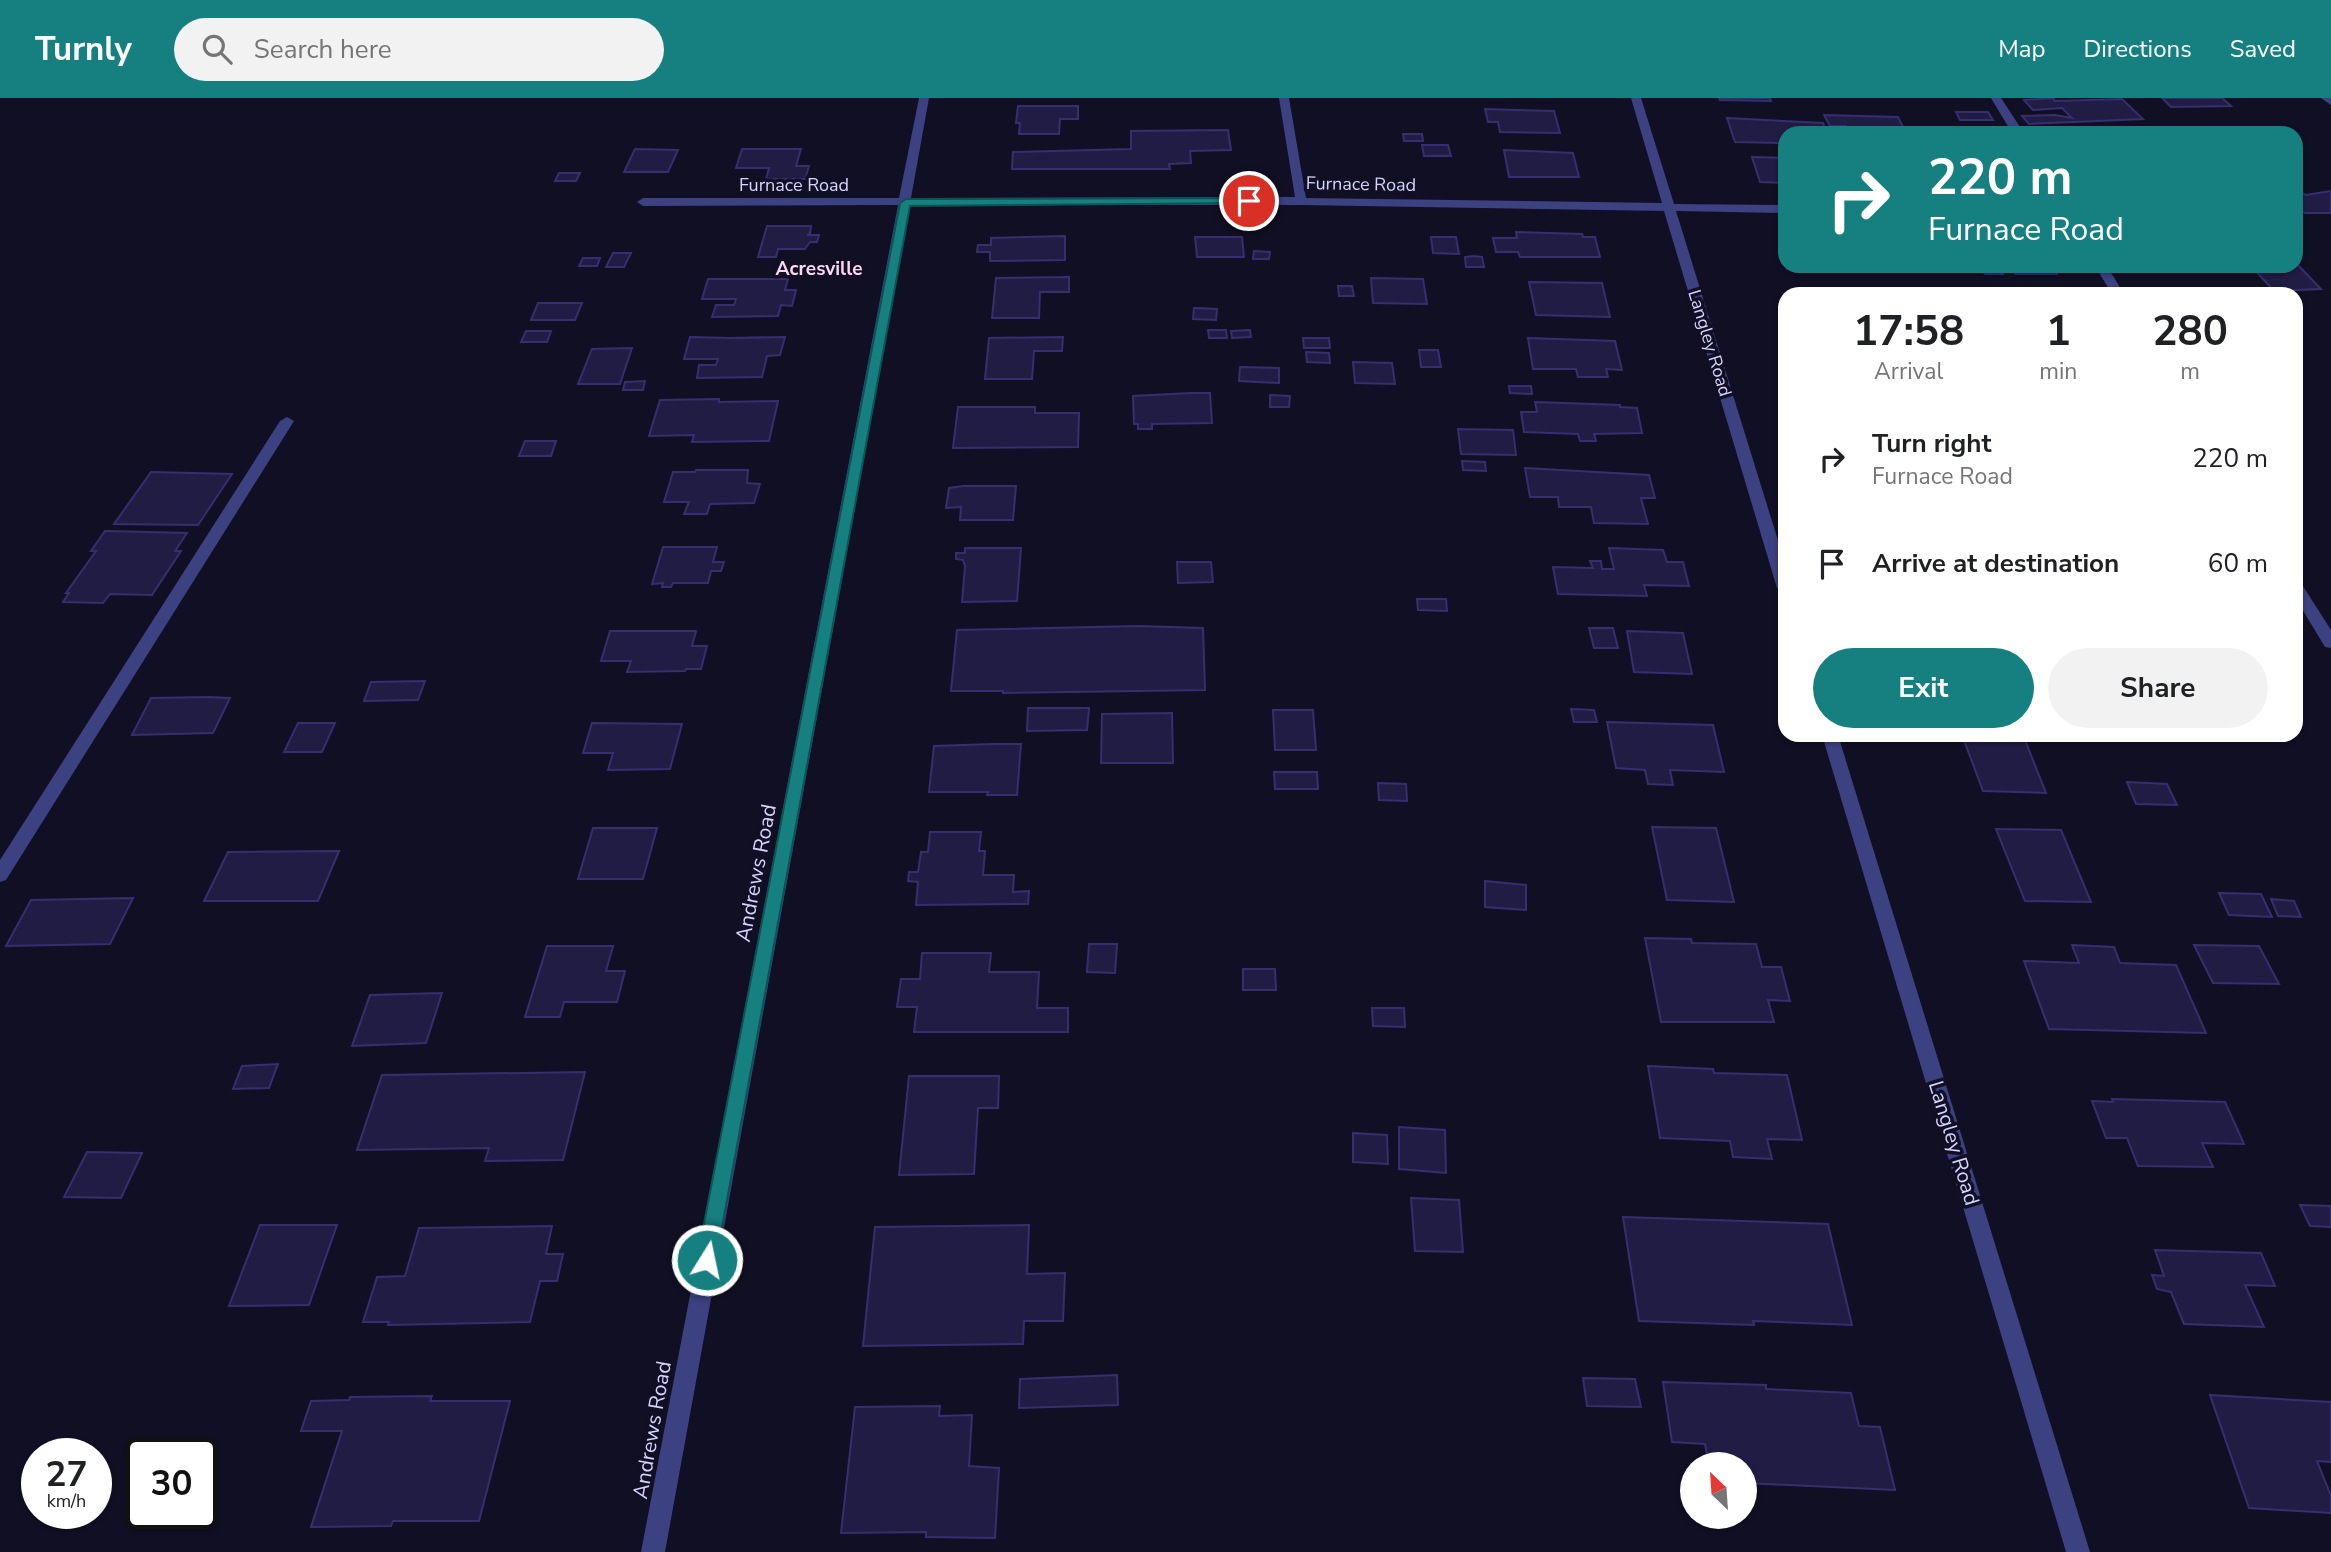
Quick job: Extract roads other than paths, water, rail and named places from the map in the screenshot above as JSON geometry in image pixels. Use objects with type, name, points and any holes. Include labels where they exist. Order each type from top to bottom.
[{"type":"street","name":"Andrews Road","points":[[653,1552],[925,98]]},
{"type":"street","points":[[1284,98],[1301,201]]},
{"type":"street","name":"Langley Road","points":[[1636,98],[1778,565]]},
{"type":"street","points":[[1996,98],[2014,126]]},
{"type":"street","points":[[2326,98],[2331,102]]},
{"type":"street","name":"Furnace Road","points":[[643,202],[1301,201],[1778,209]]},
{"type":"street","points":[[0,875],[287,421]]},
{"type":"street","points":[[2303,597],[2331,643]]},
{"type":"street","name":"Langley Road","points":[[1832,742],[2078,1552]]},
{"type":"district","name":"Acresville","points":[[819,268]]}]
